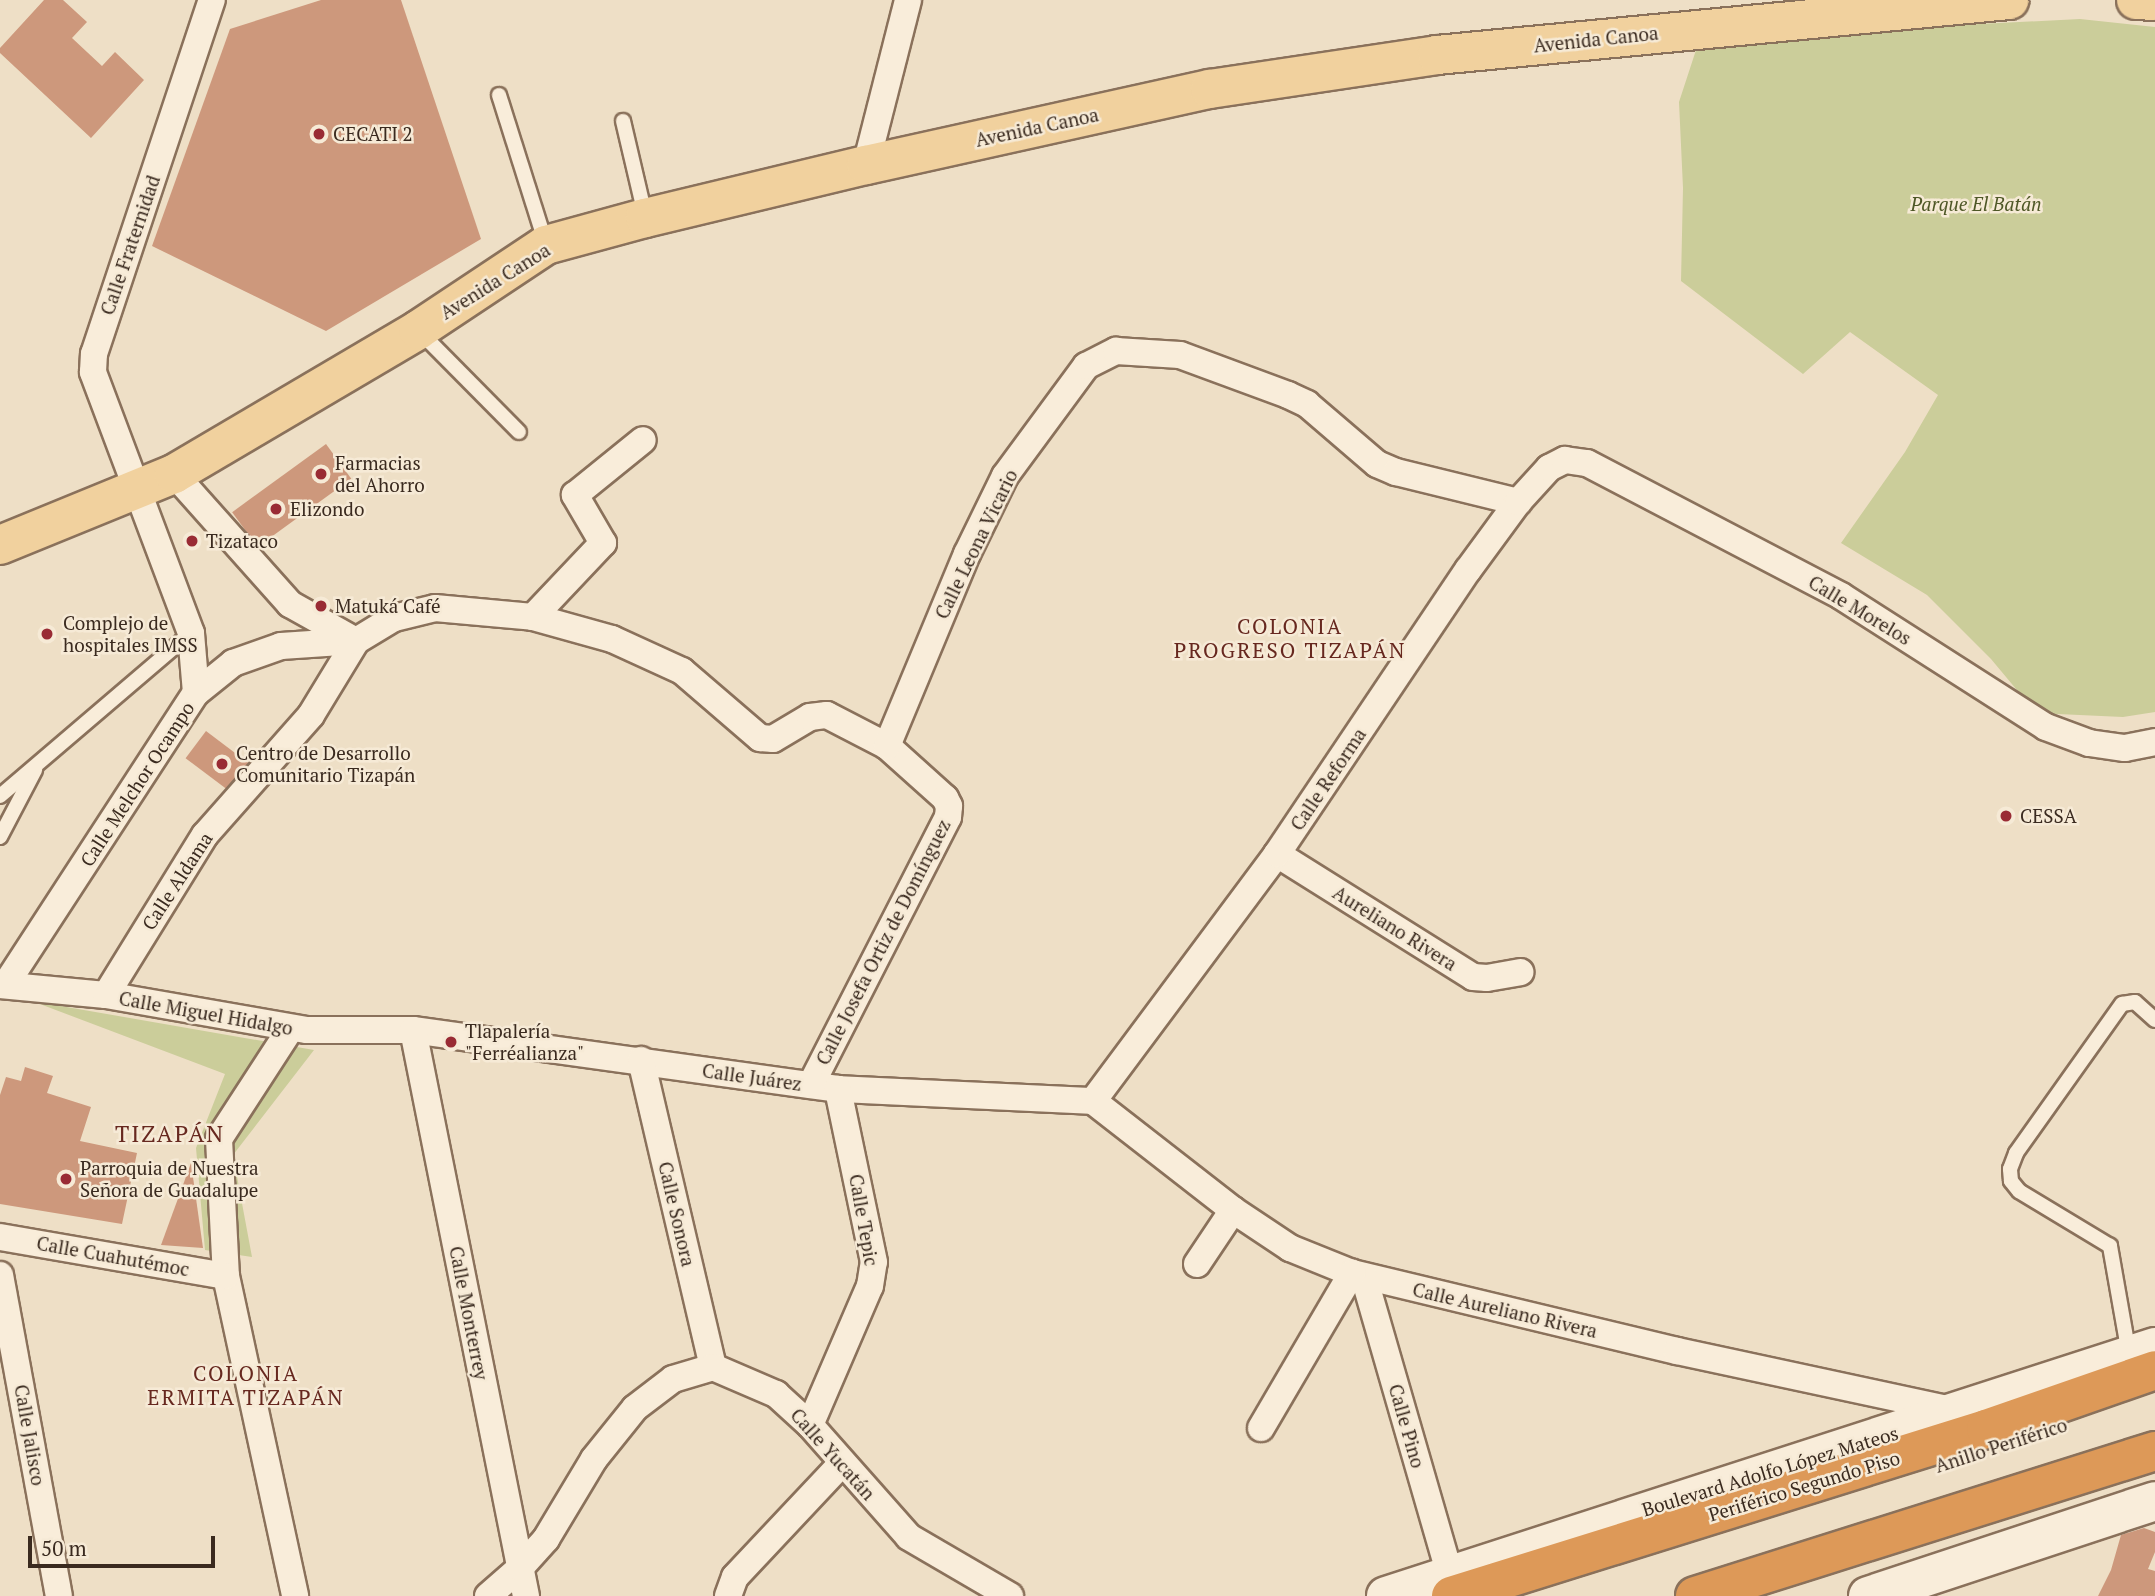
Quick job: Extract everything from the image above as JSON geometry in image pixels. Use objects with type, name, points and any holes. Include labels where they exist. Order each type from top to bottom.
[{"type":"highway","name":"Periférico Segundo Piso","points":[[1451,1586],[1986,1429],[2146,1357]]},
{"type":"highway","name":"Anillo Periférico","points":[[1528,1596],[2155,1396]]},
{"type":"highway","points":[[1695,1596],[2155,1451]]},
{"type":"highway","points":[[1778,1596],[2155,1477]]},
{"type":"main road","name":"Avenida Canoa","points":[[0,545],[174,474],[418,330],[546,245],[645,218],[866,165],[1210,89],[1437,55],[1761,12],[2009,0]]},
{"type":"main road","points":[[2136,0],[2155,1]]},
{"type":"main road","name":"Boulevard Adolfo López Mateos","points":[[1386,1596],[1451,1586],[1590,1527],[2146,1357]]},
{"type":"main road","points":[[1868,1596],[2155,1501]]},
{"type":"street","name":"Calle Fraternidad","points":[[136,489],[93,372],[94,354],[212,0]]},
{"type":"street","points":[[866,165],[908,0]]},
{"type":"street","name":"Calle Leona Vicario","points":[[887,746],[967,554],[1005,477],[1086,366],[1116,351],[1180,355],[1276,391],[1307,404],[1377,464],[1396,472],[1518,502]]},
{"type":"street","points":[[533,617],[603,543],[575,495],[643,440]]},
{"type":"street","name":"Calle Reforma","points":[[1093,1101],[1277,855],[1468,570],[1518,502],[1549,468],[1565,460]]},
{"type":"street","name":"Calle Morelos","points":[[1565,460],[1587,463],[1841,596],[2046,727],[2089,743],[2125,748],[2155,743]]},
{"type":"street","points":[[174,474],[290,604],[356,640]]},
{"type":"street","name":"Calle Melchor Ocampo","points":[[3,984],[196,693],[191,633],[136,489]]},
{"type":"street","name":"Calle Josefa Ortiz de Domínguez","points":[[196,693],[233,663],[281,646],[356,640],[394,618],[435,608],[533,617],[612,639],[682,671],[760,738],[773,739],[810,717],[827,715],[887,746],[945,798],[949,806],[947,817],[811,1086]]},
{"type":"street","name":"Calle Aldama","points":[[106,995],[205,835],[312,715],[356,640]]},
{"type":"street","name":"Aureliano Rivera","points":[[1277,855],[1473,977],[1488,978],[1520,972]]},
{"type":"street","name":"Calle Miguel Hidalgo","points":[[3,984],[106,995],[291,1028],[413,1030]]},
{"type":"street","points":[[291,1028],[219,1139],[226,1276],[295,1596]]},
{"type":"street","name":"Calle Juárez","points":[[413,1030],[838,1089],[1093,1101]]},
{"type":"street","name":"Calle Monterrey","points":[[413,1030],[526,1596]]},
{"type":"street","name":"Calle Sonora","points":[[641,1060],[713,1367]]},
{"type":"street","name":"Calle Tepic","points":[[810,1425],[873,1274],[874,1262],[838,1089]]},
{"type":"street","name":"Calle Aureliano Rivera","points":[[1093,1101],[1233,1210],[1290,1248],[1358,1275],[1678,1352],[1963,1411]]},
{"type":"street","points":[[1197,1264],[1233,1210]]},
{"type":"street","name":"Calle Cuahutémoc","points":[[0,1237],[226,1276]]},
{"type":"street","name":"Calle Jalisco","points":[[0,1275],[60,1596]]},
{"type":"street","points":[[1261,1428],[1358,1275]]},
{"type":"street","name":"Calle Pino","points":[[1358,1275],[1451,1586]]},
{"type":"street","points":[[488,1596],[520,1568],[564,1512],[594,1459],[635,1408],[673,1379],[713,1367]]},
{"type":"street","name":"Calle Yucatán","points":[[713,1367],[776,1394],[810,1425],[909,1537],[1010,1596]]},
{"type":"street","points":[[728,1596],[735,1577],[842,1463]]},
{"type":"lane","points":[[499,95],[546,245]]},
{"type":"lane","points":[[623,121],[645,218]]},
{"type":"lane","points":[[418,330],[520,432]]},
{"type":"lane","points":[[0,796],[191,633]]},
{"type":"lane","points":[[0,837],[40,761]]},
{"type":"lane","points":[[2146,1357],[2110,1246],[2019,1191],[2011,1181],[2010,1169],[2016,1153],[2122,1004],[2135,1002],[2155,1020]]},
{"type":"green space","name":"Parque El Batán","points":[[2080,19],[2155,27],[2155,712],[2123,717],[2036,713],[1991,659],[1927,595],[1841,543],[1905,452],[1938,395],[1850,332],[1803,374],[1681,281],[1683,188],[1679,102],[1696,50],[1821,32]]},
{"type":"green space","points":[[32,1001],[314,1050],[233,1155],[252,1257],[205,1250],[196,1148],[225,1074]]},
{"type":"building","points":[[44,0],[63,0],[87,22],[72,38],[102,66],[115,52],[144,80],[91,138],[0,53],[0,48]]},
{"type":"building","name":"CECATI 2","points":[[321,0],[401,0],[481,239],[326,331],[152,246],[230,29]]},
{"type":"building","points":[[326,444],[351,479],[257,547],[232,512]]},
{"type":"building","name":"Centro de Desarrollo Comunitario Tizapán","points":[[206,731],[248,763],[228,790],[186,758]]},
{"type":"building","name":"Parroquia de Nuestra Señora de Guadalupe","points":[[25,1067],[53,1076],[47,1093],[91,1107],[80,1141],[137,1153],[122,1224],[0,1204],[0,1095],[6,1077],[21,1081]]},
{"type":"building","points":[[191,1163],[203,1248],[161,1245]]},
{"type":"building","points":[[2144,1528],[2155,1532],[2155,1552],[2148,1569],[2155,1571],[2155,1596],[2098,1596],[2111,1570],[2121,1535]]},
{"type":"place","name":"CECATI 2","points":[[319,134]]},
{"type":"place","name":"Farmacias del Ahorro","points":[[321,474]]},
{"type":"place","name":"Elizondo","points":[[276,509]]},
{"type":"place","name":"Tizataco","points":[[192,541]]},
{"type":"place","name":"Matuká Café","points":[[321,606]]},
{"type":"place","name":"Complejo de hospitales IMSS","points":[[47,634]]},
{"type":"place","name":"Centro de Desarrollo Comunitario Tizapán","points":[[222,764]]},
{"type":"place","name":"CESSA","points":[[2006,816]]},
{"type":"place","name":"Tlapalería \"Ferréalianza\"","points":[[451,1042]]},
{"type":"place","name":"Parroquia de Nuestra Señora de Guadalupe","points":[[66,1179]]},
{"type":"district","name":"COLONIA PROGRESO TIZAPÁN","points":[[1290,638]]},
{"type":"district","name":"TIZAPÁN","points":[[170,1134]]},
{"type":"district","name":"COLONIA ERMITA TIZAPÁN","points":[[246,1385]]}]
